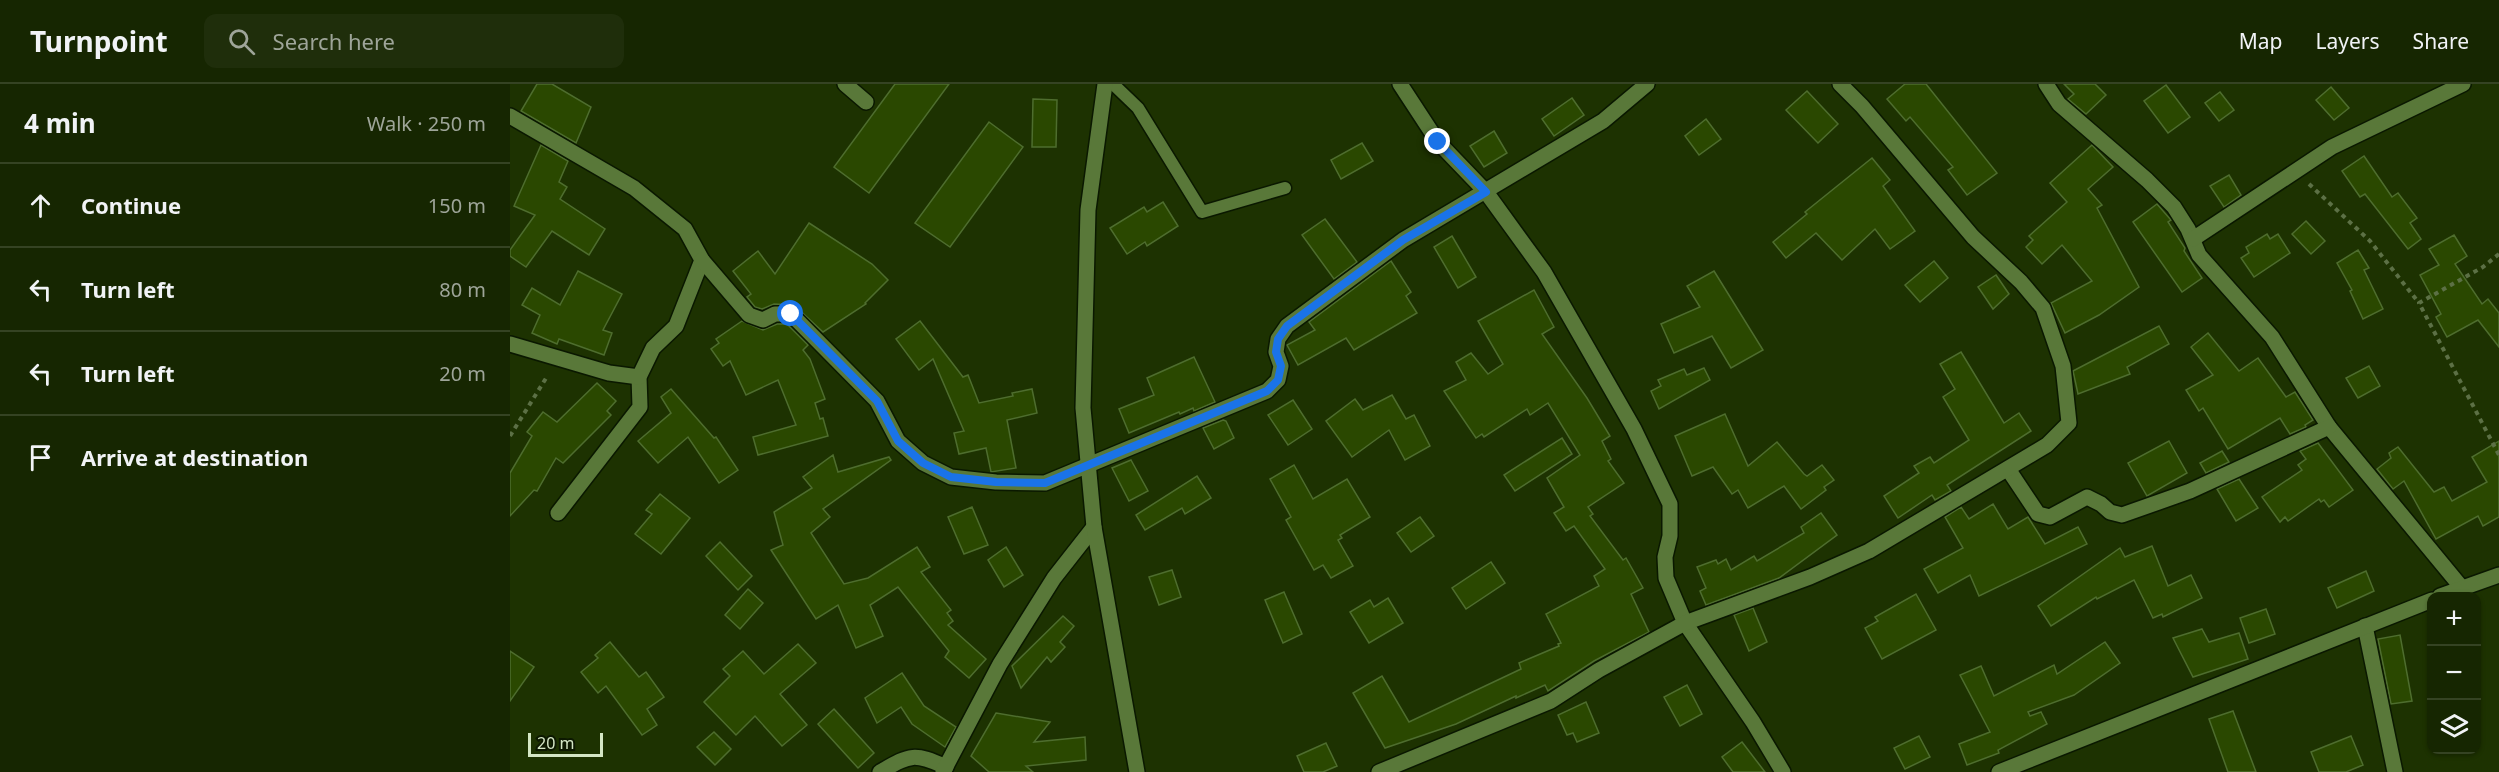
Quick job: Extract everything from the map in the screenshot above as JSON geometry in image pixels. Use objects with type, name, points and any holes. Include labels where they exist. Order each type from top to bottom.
[{"type":"street","points":[[845,84],[866,102]]},
{"type":"street","points":[[1105,84],[1088,210],[1083,408],[1094,527],[1137,772]]},
{"type":"street","points":[[1400,84],[1438,142],[1486,192],[1544,272],[1634,429],[1670,504],[1670,536],[1665,557],[1666,578],[1685,623],[1753,722],[1784,772]]},
{"type":"street","points":[[510,116],[634,188],[685,229],[702,260],[749,315],[763,320],[775,314],[791,314],[877,401],[898,441],[923,463],[951,477],[1016,483],[1045,483],[1267,391],[1278,380],[1281,366],[1276,352],[1278,339],[1287,326],[1403,240],[1603,121],[1647,84]]},
{"type":"street","points":[[1378,772],[1551,701],[1599,670],[1685,623],[1810,577],[1869,551],[2047,445],[2069,423],[2063,366],[2043,308],[2021,282],[1973,237],[1862,106],[1840,84]]},
{"type":"street","points":[[2046,84],[2059,104],[2139,173],[2174,207],[2193,239],[2199,255],[2272,337],[2329,428],[2462,588]]},
{"type":"street","points":[[2193,239],[2332,147],[2463,84]]},
{"type":"street","points":[[558,513],[640,408],[639,377],[653,348],[676,326],[702,260]]},
{"type":"street","points":[[510,344],[609,373],[639,377]]},
{"type":"street","points":[[2008,469],[2038,514],[2050,517],[2087,497],[2101,504],[2109,512],[2122,515],[2190,491],[2329,428]]},
{"type":"street","points":[[880,772],[903,759],[916,756],[944,769],[1000,664],[1054,578],[1094,527]]},
{"type":"street","points":[[2452,592],[2499,575]]},
{"type":"street","points":[[1999,772],[2427,602]]},
{"type":"street","points":[[2365,626],[2395,772]]},
{"type":"lane","points":[[1113,84],[1138,108],[1202,212],[1285,188]]},
{"type":"path","points":[[2296,171],[2370,241],[2419,303],[2499,455]]},
{"type":"path","points":[[2419,303],[2483,267],[2499,254]]},
{"type":"path","points":[[510,436],[557,358]]},
{"type":"building","points":[[537,84],[552,84],[591,107],[576,143],[521,111]]},
{"type":"building","points":[[895,84],[949,84],[869,193],[834,167]]},
{"type":"building","points":[[1905,84],[1926,84],[1997,173],[1967,195],[1948,170],[1953,167],[1910,117],[1906,121],[1887,99]]},
{"type":"building","points":[[2064,84],[2095,84],[2106,95],[2086,114],[2068,99],[2074,94]]},
{"type":"building","points":[[2166,85],[2190,117],[2168,133],[2144,101]]},
{"type":"building","points":[[2331,87],[2349,108],[2334,120],[2316,100]]},
{"type":"building","points":[[1807,91],[1838,124],[1818,143],[1786,110]]},
{"type":"building","points":[[2220,92],[2234,110],[2219,121],[2205,103]]},
{"type":"building","points":[[1572,98],[1584,115],[1554,136],[1542,119]]},
{"type":"building","points":[[1033,99],[1057,100],[1056,147],[1032,147]]},
{"type":"building","points":[[1706,119],[1721,139],[1699,155],[1685,136]]},
{"type":"building","points":[[989,122],[1023,147],[950,247],[915,223]]},
{"type":"building","points":[[1494,131],[1507,153],[1484,167],[1470,146]]},
{"type":"building","points":[[1362,143],[1373,161],[1341,179],[1331,160]]},
{"type":"building","points":[[541,145],[568,161],[559,182],[567,187],[560,199],[605,229],[589,255],[552,231],[526,267],[510,256],[510,250],[535,215],[514,206]]},
{"type":"building","points":[[2092,145],[2113,167],[2088,189],[2102,205],[2097,208],[2139,287],[2099,315],[2065,333],[2051,303],[2092,281],[2062,245],[2042,264],[2026,247],[2033,240],[2029,236],[2067,202],[2050,183]]},
{"type":"building","points":[[2364,156],[2392,197],[2398,193],[2417,218],[2410,223],[2421,239],[2408,249],[2365,194],[2360,197],[2342,171]]},
{"type":"building","points":[[1872,158],[1890,180],[1883,186],[1915,231],[1890,249],[1875,229],[1842,260],[1816,233],[1786,258],[1773,242],[1807,214],[1805,212]]},
{"type":"building","points":[[2229,175],[2241,195],[2224,207],[2210,186]]},
{"type":"building","points":[[1163,202],[1178,226],[1147,246],[1145,242],[1127,254],[1110,228],[1144,207],[1147,212]]},
{"type":"building","points":[[2157,204],[2171,220],[2168,222],[2202,278],[2182,292],[2133,222]]},
{"type":"building","points":[[1325,219],[1357,262],[1334,279],[1302,235]]},
{"type":"building","points":[[2306,221],[2325,241],[2311,254],[2292,234]]},
{"type":"building","points":[[809,223],[872,264],[888,280],[866,304],[823,332],[794,305],[774,304],[762,309],[755,307],[747,297],[751,294],[733,271],[758,251],[775,274]]},
{"type":"building","points":[[2267,234],[2270,239],[2278,234],[2290,253],[2254,277],[2241,258],[2249,253],[2246,247]]},
{"type":"building","points":[[2454,235],[2467,256],[2455,264],[2482,304],[2488,299],[2499,313],[2499,347],[2478,320],[2447,337],[2436,317],[2441,314],[2420,275],[2439,265],[2429,249]]},
{"type":"building","points":[[1452,236],[1476,277],[1458,288],[1434,247]]},
{"type":"building","points":[[2358,250],[2369,268],[2364,270],[2383,309],[2363,319],[2350,291],[2352,290],[2337,263]]},
{"type":"building","points":[[1391,261],[1411,292],[1406,296],[1417,313],[1354,350],[1346,338],[1298,365],[1287,345],[1315,330],[1309,322]]},
{"type":"building","points":[[1934,261],[1948,278],[1920,302],[1905,285]]},
{"type":"building","points":[[578,271],[622,294],[603,330],[612,333],[604,355],[559,339],[557,344],[532,333],[540,315],[522,305],[532,288],[560,305]]},
{"type":"building","points":[[1714,271],[1763,350],[1731,368],[1712,336],[1674,353],[1661,324],[1700,307],[1687,286]]},
{"type":"building","points":[[1996,275],[2009,294],[1993,309],[1978,287]]},
{"type":"building","points":[[1534,290],[1554,327],[1542,334],[1587,398],[1610,436],[1602,441],[1611,459],[1608,461],[1624,483],[1588,507],[1593,514],[1590,516],[1623,560],[1626,558],[1643,588],[1631,594],[1649,632],[1594,661],[1548,691],[1545,685],[1456,724],[1385,748],[1353,693],[1382,676],[1409,722],[1521,669],[1519,663],[1559,646],[1558,644],[1561,643],[1546,614],[1599,586],[1594,576],[1605,569],[1574,526],[1566,531],[1554,513],[1564,507],[1547,478],[1580,455],[1548,403],[1530,415],[1527,409],[1484,437],[1482,434],[1476,438],[1444,391],[1466,380],[1456,362],[1471,353],[1488,374],[1503,364],[1478,321]]},
{"type":"building","points":[[742,321],[763,330],[777,324],[787,324],[808,345],[803,350],[810,359],[825,399],[815,403],[820,419],[823,418],[828,436],[758,455],[753,437],[796,425],[778,380],[746,395],[730,361],[723,366],[711,349],[719,343],[716,339]]},
{"type":"building","points":[[920,321],[963,377],[968,375],[979,403],[1013,396],[1012,393],[1032,389],[1037,413],[1007,420],[1016,468],[991,472],[986,448],[959,454],[954,433],[964,431],[933,359],[919,370],[896,339]]},
{"type":"building","points":[[2159,326],[2169,344],[2127,367],[2130,374],[2078,394],[2073,371]]},
{"type":"building","points":[[2208,333],[2239,371],[2258,358],[2286,397],[2295,392],[2313,420],[2305,425],[2306,427],[2290,434],[2280,418],[2228,449],[2203,408],[2199,411],[2186,390],[2213,375],[2191,347]]},
{"type":"building","points":[[1961,352],[2004,423],[2019,413],[2031,431],[1947,485],[1951,491],[1935,500],[1932,495],[1898,518],[1884,496],[1919,473],[1914,466],[1930,457],[1934,463],[1969,440],[1943,397],[1955,389],[1940,364]]},
{"type":"building","points":[[1194,357],[1215,402],[1194,411],[1193,408],[1180,414],[1179,412],[1129,433],[1119,409],[1154,395],[1147,378]]},
{"type":"building","points":[[2369,366],[2380,386],[2358,398],[2346,378]]},
{"type":"building","points":[[1704,368],[1710,380],[1659,409],[1651,391],[1661,386],[1658,380],[1684,369],[1687,375]]},
{"type":"building","points":[[597,383],[616,401],[607,411],[611,415],[563,463],[556,458],[537,491],[534,490],[510,516],[510,473],[532,436],[527,432],[543,412],[557,422]]},
{"type":"building","points":[[671,389],[714,438],[716,437],[738,470],[719,483],[688,437],[658,463],[638,441],[671,413],[661,397]]},
{"type":"building","points":[[1392,395],[1406,419],[1414,415],[1430,446],[1405,460],[1389,430],[1352,457],[1326,421],[1355,399],[1363,410]]},
{"type":"building","points":[[1293,400],[1312,429],[1288,445],[1268,415]]},
{"type":"building","points":[[1725,414],[1748,466],[1777,442],[1807,476],[1822,465],[1834,480],[1824,487],[1826,490],[1801,509],[1784,486],[1748,508],[1738,490],[1732,494],[1713,467],[1692,476],[1675,436]]},
{"type":"building","points":[[1223,420],[1226,421],[1234,438],[1214,449],[1203,428]]},
{"type":"building","points":[[1562,438],[1572,454],[1515,491],[1504,475]]},
{"type":"building","points":[[2169,441],[2187,473],[2147,496],[2128,463]]},
{"type":"building","points":[[2499,441],[2499,517],[2483,526],[2478,516],[2436,539],[2404,481],[2393,489],[2377,469],[2391,458],[2389,453],[2398,447],[2434,492],[2444,487],[2452,501],[2487,482],[2472,457]]},
{"type":"building","points":[[2318,443],[2353,490],[2329,507],[2324,500],[2321,502],[2319,499],[2288,521],[2285,517],[2280,522],[2262,497],[2302,470],[2298,465],[2306,459],[2300,451]]},
{"type":"building","points":[[2222,451],[2229,462],[2206,473],[2200,463]]},
{"type":"building","points":[[833,455],[838,472],[889,457],[891,460],[823,509],[830,517],[811,533],[844,584],[868,578],[917,547],[930,567],[921,572],[951,610],[947,613],[953,621],[948,625],[986,659],[969,678],[945,657],[949,651],[898,587],[870,605],[883,636],[856,648],[838,605],[816,619],[771,550],[783,545],[774,512],[812,488],[803,477]]},
{"type":"building","points":[[1131,460],[1148,491],[1129,501],[1112,468]]},
{"type":"building","points":[[1294,465],[1313,499],[1347,479],[1370,517],[1340,535],[1342,538],[1338,540],[1353,566],[1331,578],[1323,565],[1314,570],[1286,520],[1291,517],[1270,479]]},
{"type":"building","points":[[1197,476],[1211,498],[1185,514],[1182,508],[1145,530],[1136,515]]},
{"type":"building","points":[[2239,479],[2258,508],[2236,521],[2217,489]]},
{"type":"building","points":[[660,494],[690,518],[661,554],[635,534],[652,514],[646,510]]},
{"type":"building","points":[[1993,504],[2008,529],[2028,517],[2045,544],[2078,527],[2087,544],[1979,596],[1970,575],[1938,593],[1924,569],[1963,548],[1945,517],[1961,507],[1969,519]]},
{"type":"building","points":[[972,507],[988,545],[964,554],[948,517]]},
{"type":"building","points":[[1821,513],[1837,535],[1779,578],[1706,605],[1700,591],[1706,588],[1697,567],[1716,560],[1718,564],[1726,559],[1731,570],[1754,556],[1757,561],[1804,533],[1801,527]]},
{"type":"building","points":[[1420,517],[1434,536],[1411,552],[1397,533]]},
{"type":"building","points":[[720,542],[752,576],[738,590],[706,556]]},
{"type":"building","points":[[2152,546],[2168,586],[2191,575],[2202,598],[2163,617],[2162,614],[2153,618],[2134,580],[2097,599],[2096,597],[2051,626],[2038,606],[2120,548],[2125,557]]},
{"type":"building","points":[[1006,547],[1023,575],[1004,587],[988,560]]},
{"type":"building","points":[[1491,562],[1505,583],[1466,609],[1452,588]]},
{"type":"building","points":[[1172,570],[1181,597],[1159,605],[1149,577]]},
{"type":"building","points":[[2366,571],[2374,591],[2337,608],[2328,588]]},
{"type":"building","points":[[748,589],[763,603],[740,629],[725,615]]},
{"type":"building","points":[[1284,592],[1302,634],[1283,643],[1265,600]]},
{"type":"building","points":[[1916,594],[1936,630],[1882,659],[1865,628],[1878,621],[1875,617]]},
{"type":"building","points":[[1388,598],[1403,623],[1369,643],[1350,612],[1370,600],[1374,607]]},
{"type":"building","points":[[1753,608],[1767,642],[1749,651],[1734,615]]},
{"type":"building","points":[[2266,609],[2275,634],[2249,643],[2240,618]]},
{"type":"building","points":[[1063,616],[1074,626],[1060,642],[1065,647],[1051,662],[1047,657],[1021,688],[1012,666]]},
{"type":"building","points":[[2202,629],[2209,642],[2239,633],[2248,659],[2193,677],[2173,638]]},
{"type":"building","points":[[2400,635],[2412,701],[2391,704],[2378,639]]},
{"type":"building","points":[[610,642],[639,677],[646,672],[664,697],[647,709],[657,725],[642,735],[606,686],[598,693],[581,672],[598,658],[595,655]]},
{"type":"building","points":[[2105,642],[2120,663],[2074,695],[2028,712],[2030,716],[2041,712],[2047,724],[1998,750],[1999,753],[1967,765],[1959,744],[1990,732],[1960,675],[1981,666],[1994,696],[2054,665],[2057,674]]},
{"type":"building","points":[[798,644],[816,663],[780,694],[807,725],[782,746],[755,716],[736,735],[704,702],[730,676],[723,669],[743,651],[764,674]]},
{"type":"building","points":[[510,651],[534,667],[510,701]]},
{"type":"building","points":[[902,673],[924,706],[956,727],[945,747],[912,724],[901,707],[877,723],[865,698]]},
{"type":"building","points":[[1687,685],[1702,714],[1680,726],[1664,697]]},
{"type":"building","points":[[1586,702],[1599,733],[1577,742],[1573,733],[1567,735],[1558,715]]},
{"type":"building","points":[[834,709],[874,753],[858,768],[818,724]]},
{"type":"building","points":[[2233,711],[2256,772],[2228,772],[2209,719]]},
{"type":"building","points":[[996,713],[1050,722],[1034,742],[1085,737],[1086,760],[1026,766],[1033,772],[989,772],[971,756]]},
{"type":"building","points":[[714,732],[731,749],[715,765],[697,747]]},
{"type":"building","points":[[1919,736],[1930,757],[1905,769],[1894,748]]},
{"type":"building","points":[[2351,736],[2363,765],[2346,772],[2319,772],[2311,752]]},
{"type":"building","points":[[1742,742],[1765,772],[1733,772],[1722,757]]},
{"type":"building","points":[[1326,743],[1337,766],[1323,772],[1304,772],[1297,756]]},
{"type":"route","points":[[791,314],[877,401],[898,441],[923,463],[951,477],[996,482],[1045,483],[1267,391],[1278,380],[1281,366],[1276,352],[1278,339],[1287,326],[1403,240],[1486,192],[1438,142]]}]
